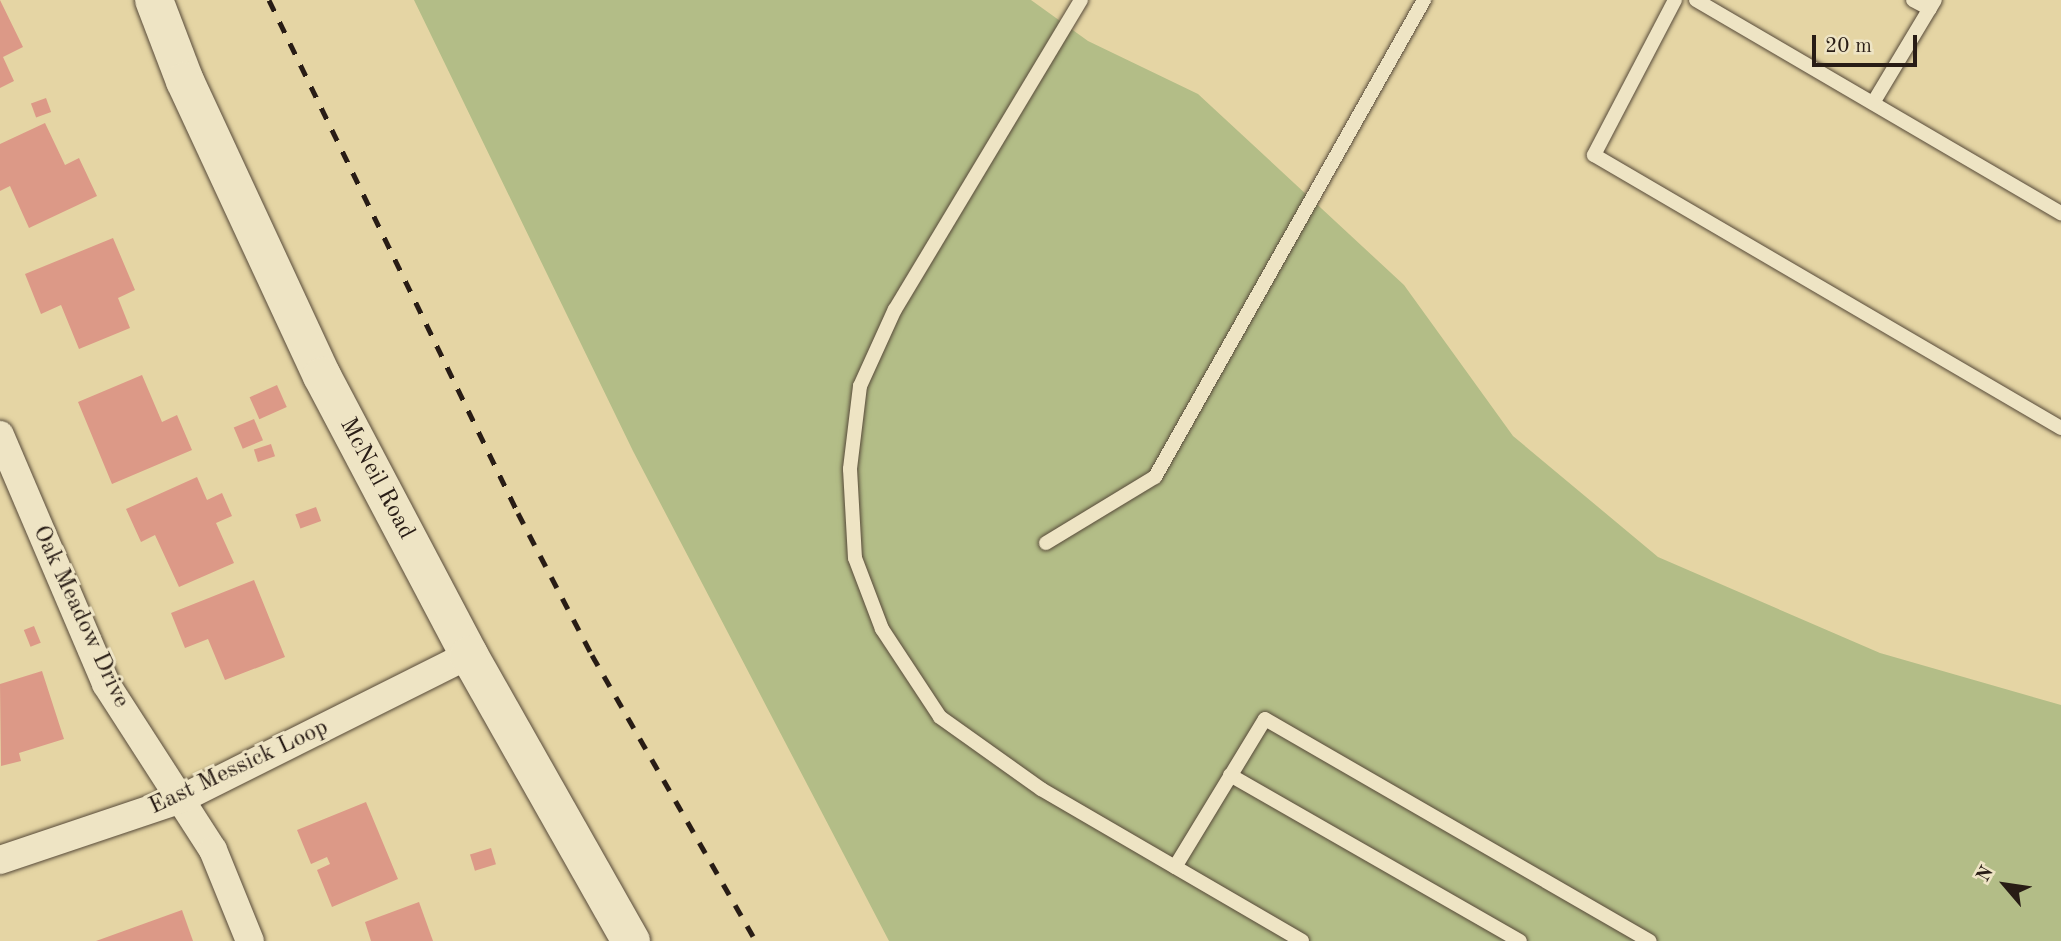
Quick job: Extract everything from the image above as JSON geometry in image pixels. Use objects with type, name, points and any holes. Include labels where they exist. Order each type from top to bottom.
[{"type":"main road","name":"McNeil Road","points":[[154,0],[185,81],[322,376],[469,655],[631,941]]},
{"type":"street","name":"Oak Meadow Drive","points":[[0,435],[106,684],[213,850],[250,941]]},
{"type":"street","name":"East Messick Loop","points":[[0,860],[181,799],[469,655]]},
{"type":"lane","points":[[1081,0],[895,309],[860,386],[850,469],[855,558],[882,629],[940,717],[1041,789],[1302,941]]},
{"type":"lane","points":[[1046,543],[1155,477],[1424,0]]},
{"type":"lane","points":[[1675,0],[1594,155],[2061,428]]},
{"type":"lane","points":[[1696,0],[2061,213]]},
{"type":"lane","points":[[1873,103],[1932,5],[1913,0]]},
{"type":"lane","points":[[1175,867],[1265,719],[1649,941]]},
{"type":"lane","points":[[1230,775],[1520,941]]},
{"type":"green space","points":[[414,0],[1031,0],[1088,41],[1198,94],[1404,285],[1513,436],[1658,557],[1880,653],[2061,705],[2061,941],[889,941],[633,451]]},
{"type":"building","points":[[0,0],[23,47],[3,57],[14,81],[0,88]]},
{"type":"building","points":[[46,98],[51,112],[36,118],[31,103]]},
{"type":"building","points":[[45,123],[65,165],[79,158],[97,196],[29,228],[10,186],[0,191],[0,144]]},
{"type":"building","points":[[113,238],[135,290],[118,298],[130,328],[79,349],[61,305],[41,314],[25,274]]},
{"type":"building","points":[[142,375],[162,422],[177,415],[192,450],[112,484],[78,402]]},
{"type":"building","points":[[277,385],[287,407],[259,419],[250,397]]},
{"type":"building","points":[[254,419],[263,440],[243,449],[234,428]]},
{"type":"building","points":[[271,444],[275,456],[258,462],[254,450]]},
{"type":"building","points":[[197,477],[207,500],[222,493],[232,516],[216,523],[234,563],[179,587],[155,535],[141,542],[126,509]]},
{"type":"building","points":[[316,507],[321,521],[300,529],[295,515]]},
{"type":"building","points":[[254,580],[285,657],[225,680],[208,639],[185,648],[171,613]]},
{"type":"building","points":[[34,626],[41,643],[31,647],[24,630]]},
{"type":"building","points":[[42,671],[64,739],[19,753],[21,761],[1,766],[0,684]]},
{"type":"building","points":[[366,802],[398,879],[332,907],[317,870],[330,864],[327,857],[311,864],[297,830]]},
{"type":"building","points":[[491,848],[496,864],[475,871],[470,854]]},
{"type":"building","points":[[419,902],[433,941],[371,941],[365,922]]},
{"type":"building","points":[[182,910],[193,941],[96,941]]},
{"type":"railway","points":[[269,0],[518,513],[592,655],[756,941]]}]
